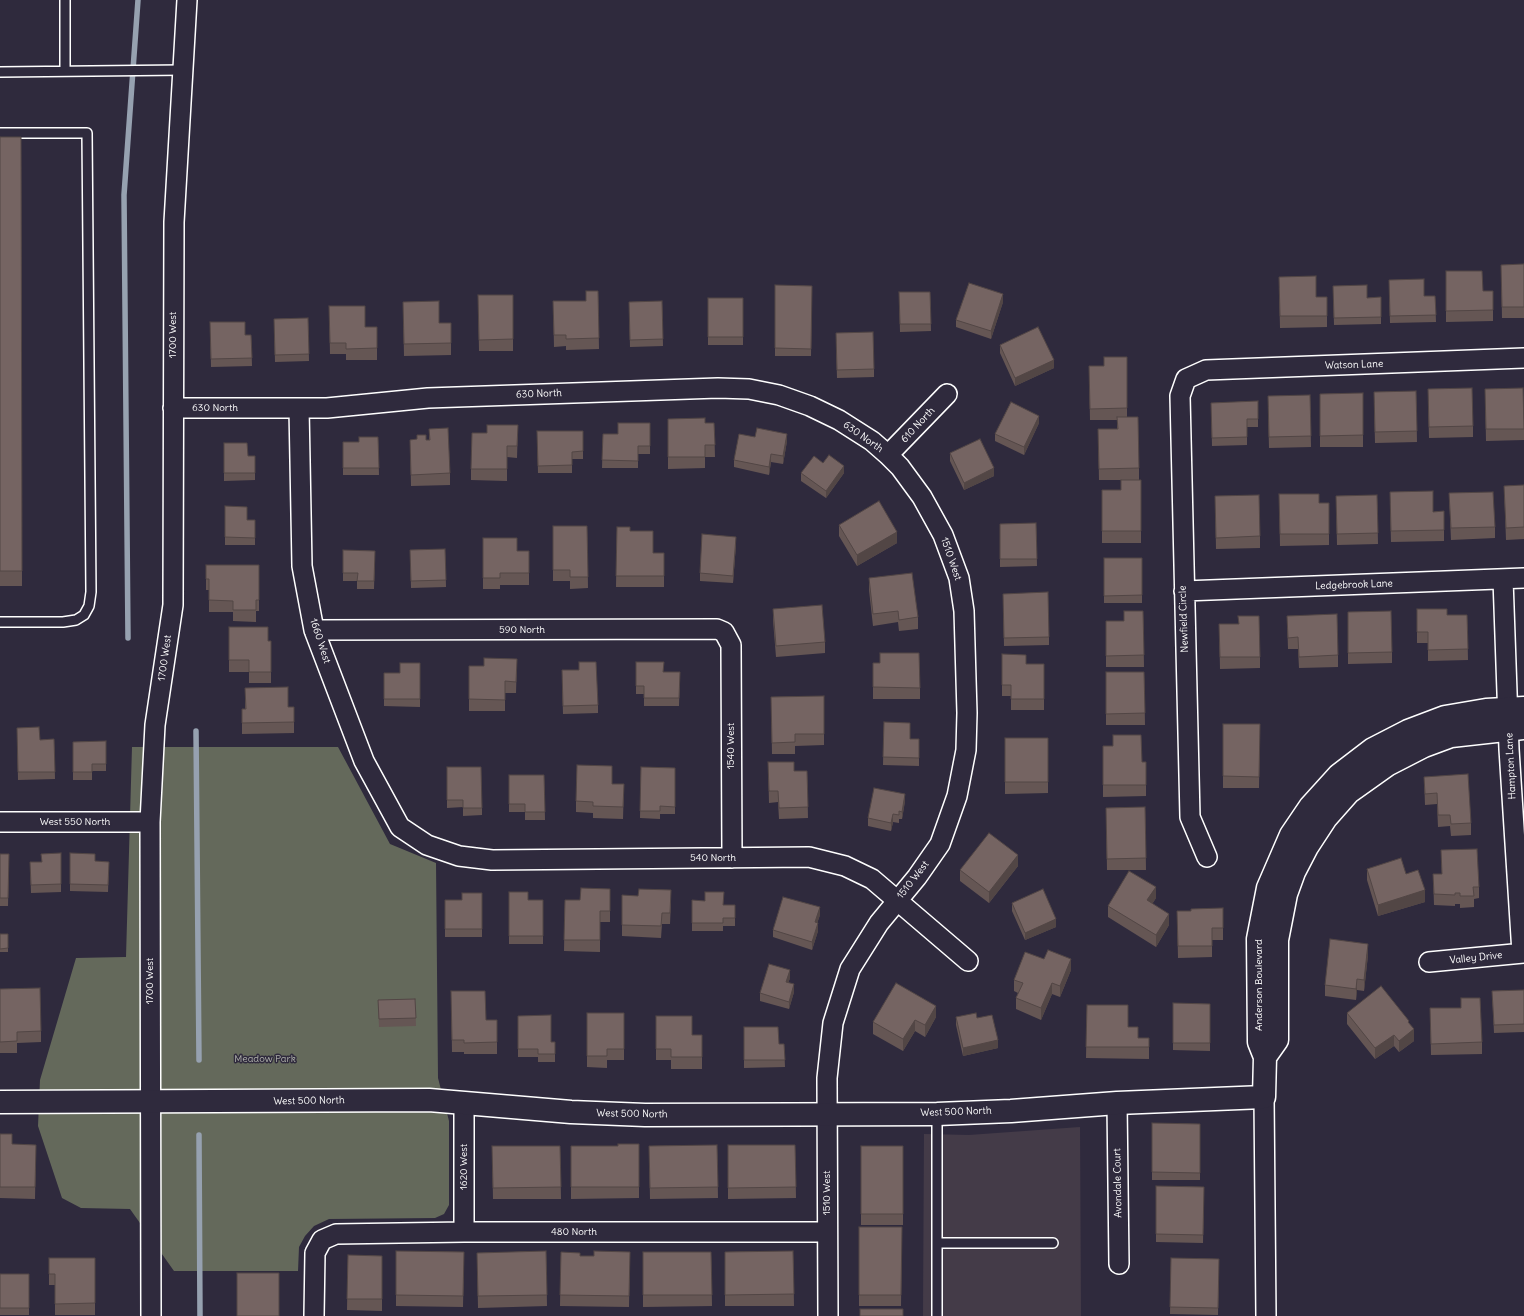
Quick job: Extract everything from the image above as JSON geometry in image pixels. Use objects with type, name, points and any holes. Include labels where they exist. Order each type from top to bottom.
[{"type":"street","name":"1700 West","points":[[151,1316],[150,822],[155,725],[173,605],[174,222],[188,0]]},
{"type":"street","name":"Watson Lane","points":[[1186,379],[1206,370],[1524,358]]},
{"type":"street","name":"Newfield Circle","points":[[1186,379],[1180,396],[1190,817],[1207,857]]},
{"type":"street","name":"630 North","points":[[173,408],[299,408],[428,398],[710,388],[749,389],[779,395],[810,406],[839,420],[872,441],[888,455]]},
{"type":"street","name":"610 North","points":[[888,455],[947,394]]},
{"type":"street","name":"1660 West","points":[[299,408],[302,566],[314,630],[364,761],[400,827],[427,845]]},
{"type":"street","name":"1510 West","points":[[828,1316],[827,1078],[832,1023],[850,969],[879,923],[917,877],[940,844],[957,796],[966,750],[967,713],[964,611],[959,578],[943,535],[922,496],[900,467],[888,455]]},
{"type":"street","name":"Ledgebrook Lane","points":[[1184,591],[1524,578]]},
{"type":"street","name":"Hampton Lane","points":[[1503,579],[1516,719],[1523,953]]},
{"type":"street","name":"590 North","points":[[314,630],[718,630],[728,635]]},
{"type":"street","name":"1540 West","points":[[728,635],[731,645],[732,858]]},
{"type":"street","name":"Anderson Boulevard","points":[[1266,1316],[1265,1057],[1259,1042],[1257,958],[1261,917],[1268,888],[1279,859],[1291,835],[1310,807],[1339,775],[1373,749],[1408,730],[1446,717],[1486,710],[1516,719]]},
{"type":"street","name":"West 550 North","points":[[0,822],[150,822]]},
{"type":"street","name":"540 North","points":[[427,845],[459,856],[492,860],[809,857],[845,866],[872,879],[968,961]]},
{"type":"street","name":"Valley Drive","points":[[1429,962],[1523,953]]},
{"type":"street","name":"West 500 North","points":[[0,1102],[429,1100],[571,1112],[645,1115],[937,1114],[1117,1103],[1264,1097]]},
{"type":"street","name":"1620 West","points":[[464,1102],[464,1232]]},
{"type":"street","name":"Avondale Court","points":[[1117,1103],[1119,1264]]},
{"type":"street","name":"480 North","points":[[314,1316],[314,1265],[316,1253],[322,1240],[336,1234],[351,1232],[827,1232]]},
{"type":"lane","points":[[65,0],[65,71]]},
{"type":"lane","points":[[0,72],[183,70]]},
{"type":"lane","points":[[0,134],[87,133],[91,592],[89,606],[84,615],[76,620],[63,622],[0,622]]},
{"type":"lane","points":[[937,1114],[937,1316]]},
{"type":"lane","points":[[938,1243],[1053,1243]]},
{"type":"shaded area","points":[[1080,1127],[1081,1316],[923,1316],[924,1134],[969,1135]]},
{"type":"green space","name":"Meadow Park","points":[[132,747],[338,747],[390,844],[436,863],[438,1078],[449,1121],[449,1205],[444,1214],[435,1218],[329,1219],[314,1226],[305,1236],[299,1247],[298,1271],[174,1271],[130,1209],[81,1208],[62,1198],[38,1126],[40,1080],[76,958],[126,957]]},
{"type":"building","points":[[0,137],[21,137],[22,571],[0,571]]},
{"type":"building","points":[[1524,264],[1524,307],[1502,307],[1501,265]]},
{"type":"building","points":[[1446,271],[1482,271],[1483,291],[1493,291],[1493,310],[1446,311]]},
{"type":"building","points":[[1316,276],[1316,297],[1327,297],[1327,316],[1280,316],[1279,277]]},
{"type":"building","points":[[1424,279],[1424,296],[1435,296],[1436,315],[1390,316],[1389,280]]},
{"type":"building","points":[[969,283],[1003,294],[991,331],[956,320]]},
{"type":"building","points":[[775,285],[812,286],[811,349],[775,348]]},
{"type":"building","points":[[1367,285],[1367,298],[1381,297],[1381,317],[1334,318],[1333,286]]},
{"type":"building","points":[[586,291],[598,291],[599,338],[566,339],[566,335],[554,335],[553,301],[586,301]]},
{"type":"building","points":[[899,292],[930,292],[931,324],[900,324]]},
{"type":"building","points":[[478,295],[513,295],[513,339],[479,340]]},
{"type":"building","points":[[708,298],[743,298],[743,337],[708,337]]},
{"type":"building","points":[[439,301],[439,323],[451,323],[451,343],[404,344],[403,302]]},
{"type":"building","points":[[662,301],[663,339],[630,340],[629,302]]},
{"type":"building","points":[[329,306],[365,306],[365,327],[377,327],[377,348],[346,349],[346,343],[330,343]]},
{"type":"building","points":[[308,318],[309,354],[275,355],[274,319]]},
{"type":"building","points":[[210,322],[245,322],[245,335],[251,335],[252,358],[211,359]]},
{"type":"building","points":[[1038,327],[1054,360],[1015,378],[1000,345]]},
{"type":"building","points":[[873,332],[874,369],[837,370],[836,333]]},
{"type":"building","points":[[1104,357],[1127,357],[1127,408],[1090,409],[1089,366],[1104,366]]},
{"type":"building","points":[[1472,388],[1473,426],[1429,427],[1428,389]]},
{"type":"building","points":[[1523,388],[1524,429],[1486,429],[1485,389]]},
{"type":"building","points":[[1416,391],[1417,431],[1375,432],[1374,392]]},
{"type":"building","points":[[1363,393],[1363,435],[1320,436],[1320,394]]},
{"type":"building","points":[[1310,395],[1311,436],[1269,437],[1268,396]]},
{"type":"building","points":[[1258,401],[1258,419],[1247,419],[1247,437],[1212,438],[1211,403]]},
{"type":"building","points":[[1011,402],[1039,416],[1024,447],[995,434]]},
{"type":"building","points":[[1117,417],[1138,417],[1139,468],[1099,469],[1098,429],[1118,429]]},
{"type":"building","points":[[705,418],[705,423],[714,423],[715,445],[705,445],[705,457],[668,457],[668,419]]},
{"type":"building","points":[[618,423],[650,423],[650,446],[638,446],[638,461],[602,460],[603,434],[618,434]]},
{"type":"building","points":[[487,425],[518,425],[517,446],[507,446],[507,469],[471,469],[472,433],[487,433]]},
{"type":"building","points":[[448,428],[450,473],[411,475],[410,440],[417,439],[417,435],[426,435],[426,440],[430,440],[429,429]]},
{"type":"building","points":[[757,428],[787,434],[783,456],[771,454],[769,467],[734,460],[739,434],[755,437]]},
{"type":"building","points":[[537,431],[583,431],[583,451],[572,452],[572,465],[538,466]]},
{"type":"building","points":[[359,437],[378,437],[379,468],[343,468],[343,442],[359,442]]},
{"type":"building","points":[[980,439],[994,468],[964,483],[950,453]]},
{"type":"building","points":[[224,443],[247,443],[248,456],[255,456],[255,473],[224,473]]},
{"type":"building","points":[[829,455],[844,466],[826,491],[801,473],[814,456],[823,463]]},
{"type":"building","points":[[1121,480],[1141,480],[1141,531],[1102,531],[1102,490],[1121,490]]},
{"type":"building","points":[[1524,485],[1524,527],[1506,528],[1504,486]]},
{"type":"building","points":[[1433,491],[1433,512],[1444,511],[1444,530],[1391,531],[1390,492]]},
{"type":"building","points":[[1493,492],[1495,527],[1451,528],[1449,493]]},
{"type":"building","points":[[1279,494],[1319,494],[1319,503],[1329,503],[1329,534],[1280,534]]},
{"type":"building","points":[[1259,495],[1260,536],[1216,538],[1215,496]]},
{"type":"building","points":[[1377,495],[1378,533],[1337,534],[1336,496]]},
{"type":"building","points":[[879,501],[897,532],[857,555],[839,525]]},
{"type":"building","points":[[225,506],[247,507],[247,520],[255,520],[255,538],[225,537]]},
{"type":"building","points":[[1036,523],[1037,559],[1000,559],[1000,524]]},
{"type":"building","points":[[553,526],[587,526],[588,577],[570,577],[570,570],[553,570]]},
{"type":"building","points":[[617,527],[630,527],[630,531],[653,531],[653,553],[664,553],[664,576],[616,576]]},
{"type":"building","points":[[702,534],[736,537],[733,576],[700,573]]},
{"type":"building","points":[[483,538],[517,538],[517,551],[529,551],[529,573],[500,573],[500,578],[483,578]]},
{"type":"building","points":[[445,549],[446,580],[411,581],[410,550]]},
{"type":"building","points":[[343,550],[375,551],[374,581],[357,581],[358,573],[343,573]]},
{"type":"building","points":[[1104,558],[1142,558],[1142,595],[1104,596]]},
{"type":"building","points":[[206,565],[259,565],[259,600],[256,600],[256,610],[233,610],[233,601],[209,600],[209,579],[206,579]]},
{"type":"building","points":[[912,573],[918,617],[899,620],[898,611],[873,614],[869,578]]},
{"type":"building","points":[[1048,592],[1049,637],[1004,638],[1003,594]]},
{"type":"building","points":[[822,605],[825,642],[776,646],[773,609]]},
{"type":"building","points":[[1417,609],[1447,609],[1447,615],[1467,615],[1468,649],[1428,650],[1428,632],[1417,632]]},
{"type":"building","points":[[1124,611],[1143,611],[1144,655],[1106,656],[1106,621],[1124,621]]},
{"type":"building","points":[[1391,611],[1392,652],[1348,653],[1348,612]]},
{"type":"building","points":[[1337,614],[1338,655],[1299,657],[1298,637],[1288,638],[1287,616]]},
{"type":"building","points":[[1238,616],[1259,616],[1260,657],[1220,657],[1219,624],[1239,624]]},
{"type":"building","points":[[229,627],[268,627],[268,641],[271,641],[271,672],[249,672],[249,660],[229,660]]},
{"type":"building","points":[[880,653],[919,653],[920,688],[873,687],[873,663],[880,663]]},
{"type":"building","points":[[1002,654],[1026,655],[1026,664],[1044,664],[1044,699],[1011,699],[1011,685],[1002,685]]},
{"type":"building","points":[[484,658],[517,659],[516,682],[505,681],[505,700],[469,699],[469,666],[484,666]]},
{"type":"building","points":[[579,662],[596,662],[598,705],[563,706],[562,670],[579,670]]},
{"type":"building","points":[[636,662],[664,662],[663,672],[680,672],[679,698],[644,698],[644,686],[636,686]]},
{"type":"building","points":[[400,663],[420,663],[420,699],[384,699],[384,673],[400,673]]},
{"type":"building","points":[[1106,672],[1144,672],[1145,713],[1106,714]]},
{"type":"building","points":[[288,687],[288,707],[294,707],[294,722],[242,723],[242,709],[246,709],[245,688]]},
{"type":"building","points":[[824,696],[824,734],[795,734],[795,742],[772,743],[771,697]]},
{"type":"building","points":[[884,722],[910,723],[910,739],[919,739],[919,758],[883,757]]},
{"type":"building","points":[[1223,724],[1260,724],[1259,777],[1223,776]]},
{"type":"building","points":[[39,727],[40,740],[54,739],[55,772],[18,772],[17,728]]},
{"type":"building","points":[[1113,735],[1141,735],[1142,762],[1146,762],[1146,785],[1103,785],[1103,746],[1113,746]]},
{"type":"building","points":[[1005,738],[1048,738],[1048,782],[1005,782]]},
{"type":"building","points":[[106,741],[106,764],[92,764],[92,772],[73,772],[73,742]]},
{"type":"building","points":[[768,762],[794,762],[794,771],[807,771],[808,807],[779,808],[778,791],[769,791]]},
{"type":"building","points":[[577,765],[612,766],[612,784],[624,784],[623,807],[593,806],[593,802],[576,801]]},
{"type":"building","points":[[447,767],[481,767],[482,808],[463,808],[463,800],[447,800]]},
{"type":"building","points":[[641,767],[675,768],[675,807],[660,806],[660,811],[640,811]]},
{"type":"building","points":[[1468,774],[1471,823],[1451,824],[1450,815],[1438,815],[1437,793],[1425,794],[1424,777]]},
{"type":"building","points":[[509,775],[544,775],[545,812],[525,812],[525,804],[509,804]]},
{"type":"building","points":[[874,788],[905,794],[902,812],[899,811],[899,815],[893,814],[891,823],[868,818]]},
{"type":"building","points":[[1145,807],[1146,858],[1107,859],[1106,808]]},
{"type":"building","points":[[989,833],[1018,855],[989,892],[960,870]]},
{"type":"building","points":[[1477,849],[1479,887],[1473,887],[1474,896],[1460,896],[1460,893],[1455,893],[1455,895],[1434,894],[1433,874],[1442,874],[1441,850]]},
{"type":"building","points":[[61,853],[61,884],[31,885],[30,862],[42,862],[41,854]]},
{"type":"building","points":[[70,853],[95,854],[95,861],[109,862],[108,885],[70,884]]},
{"type":"building","points":[[0,854],[9,854],[8,898],[0,898]]},
{"type":"building","points":[[1401,858],[1406,874],[1418,870],[1425,890],[1378,905],[1367,869]]},
{"type":"building","points":[[1129,871],[1156,887],[1147,900],[1169,914],[1156,935],[1108,906]]},
{"type":"building","points":[[581,888],[610,889],[610,911],[600,911],[600,940],[564,940],[565,900],[580,900]]},
{"type":"building","points":[[639,889],[671,890],[670,913],[662,913],[661,926],[622,925],[622,895],[638,896]]},
{"type":"building","points":[[1043,889],[1056,919],[1025,933],[1012,903]]},
{"type":"building","points":[[509,892],[528,892],[528,900],[543,900],[543,936],[509,936]]},
{"type":"building","points":[[705,892],[724,892],[723,905],[735,905],[735,918],[723,918],[723,923],[692,923],[692,900],[705,901]]},
{"type":"building","points":[[462,893],[482,893],[482,929],[445,929],[445,900],[462,900]]},
{"type":"building","points":[[783,897],[820,907],[815,922],[818,923],[812,942],[773,930]]},
{"type":"building","points":[[1223,908],[1223,928],[1212,928],[1212,946],[1178,946],[1177,911]]},
{"type":"building","points":[[0,934],[8,934],[8,948],[0,949]]},
{"type":"building","points":[[1330,939],[1368,944],[1364,980],[1357,979],[1356,989],[1325,985]]},
{"type":"building","points":[[1048,950],[1071,959],[1060,986],[1052,983],[1041,1008],[1016,998],[1023,983],[1014,980],[1025,952],[1044,959]]},
{"type":"building","points":[[769,964],[790,970],[786,982],[794,984],[789,1002],[760,993]]},
{"type":"building","points":[[896,983],[936,1006],[925,1025],[915,1020],[903,1039],[873,1022]]},
{"type":"building","points":[[1381,986],[1414,1029],[1399,1041],[1394,1035],[1375,1048],[1347,1013]]},
{"type":"building","points":[[40,988],[41,1031],[17,1032],[17,1041],[0,1042],[0,989]]},
{"type":"building","points":[[1524,990],[1524,1024],[1494,1025],[1492,991]]},
{"type":"building","points":[[451,991],[485,991],[486,1020],[497,1020],[497,1042],[464,1043],[464,1040],[452,1040]]},
{"type":"building","points":[[1461,998],[1480,998],[1482,1042],[1431,1044],[1430,1008],[1461,1008]]},
{"type":"building","points":[[415,999],[416,1018],[379,1019],[378,1000]]},
{"type":"building","points":[[1173,1003],[1210,1004],[1210,1043],[1173,1043]]},
{"type":"building","points":[[1087,1005],[1128,1005],[1128,1027],[1138,1027],[1138,1038],[1149,1038],[1149,1047],[1086,1047]]},
{"type":"building","points":[[587,1013],[624,1013],[624,1049],[607,1049],[607,1056],[587,1056]]},
{"type":"building","points":[[976,1013],[977,1018],[992,1015],[998,1040],[963,1048],[956,1017]]},
{"type":"building","points":[[551,1015],[551,1042],[555,1042],[555,1054],[538,1054],[538,1049],[518,1049],[518,1016]]},
{"type":"building","points":[[656,1016],[692,1016],[692,1035],[702,1035],[702,1057],[671,1057],[671,1049],[656,1049]]},
{"type":"building","points":[[744,1027],[778,1027],[779,1044],[784,1044],[785,1060],[744,1060]]},
{"type":"building","points":[[1152,1123],[1200,1124],[1200,1173],[1152,1172]]},
{"type":"building","points":[[0,1134],[12,1134],[12,1144],[36,1145],[35,1187],[0,1187]]},
{"type":"building","points":[[618,1144],[639,1144],[639,1187],[571,1187],[571,1146],[618,1146]]},
{"type":"building","points":[[717,1145],[718,1187],[650,1188],[649,1146]]},
{"type":"building","points":[[728,1145],[795,1145],[796,1187],[728,1188]]},
{"type":"building","points":[[492,1146],[560,1146],[561,1187],[493,1188]]},
{"type":"building","points":[[861,1146],[903,1146],[903,1214],[861,1214]]},
{"type":"building","points":[[1156,1186],[1204,1187],[1203,1235],[1156,1234]]},
{"type":"building","points":[[859,1227],[902,1227],[901,1295],[859,1295]]},
{"type":"building","points":[[396,1251],[464,1252],[463,1296],[396,1295]]},
{"type":"building","points":[[546,1251],[547,1295],[478,1296],[477,1253]]},
{"type":"building","points":[[594,1251],[630,1252],[629,1296],[560,1295],[561,1252],[580,1253],[580,1256],[594,1256]]},
{"type":"building","points":[[793,1251],[794,1294],[725,1295],[725,1252]]},
{"type":"building","points":[[643,1252],[711,1252],[712,1295],[643,1295]]},
{"type":"building","points":[[348,1255],[382,1256],[382,1299],[347,1299]]},
{"type":"building","points":[[49,1258],[95,1258],[95,1303],[55,1304],[55,1274],[49,1274]]},
{"type":"building","points":[[1171,1258],[1219,1259],[1218,1308],[1170,1307]]},
{"type":"building","points":[[237,1273],[279,1273],[279,1316],[237,1316]]},
{"type":"building","points":[[0,1274],[29,1274],[29,1308],[0,1308]]},
{"type":"building","points":[[860,1309],[903,1309],[903,1316],[860,1316]]},
{"type":"waterway","points":[[128,638],[124,195],[138,0]]},
{"type":"waterway","points":[[196,731],[199,1060]]},
{"type":"waterway","points":[[199,1135],[200,1316]]}]
